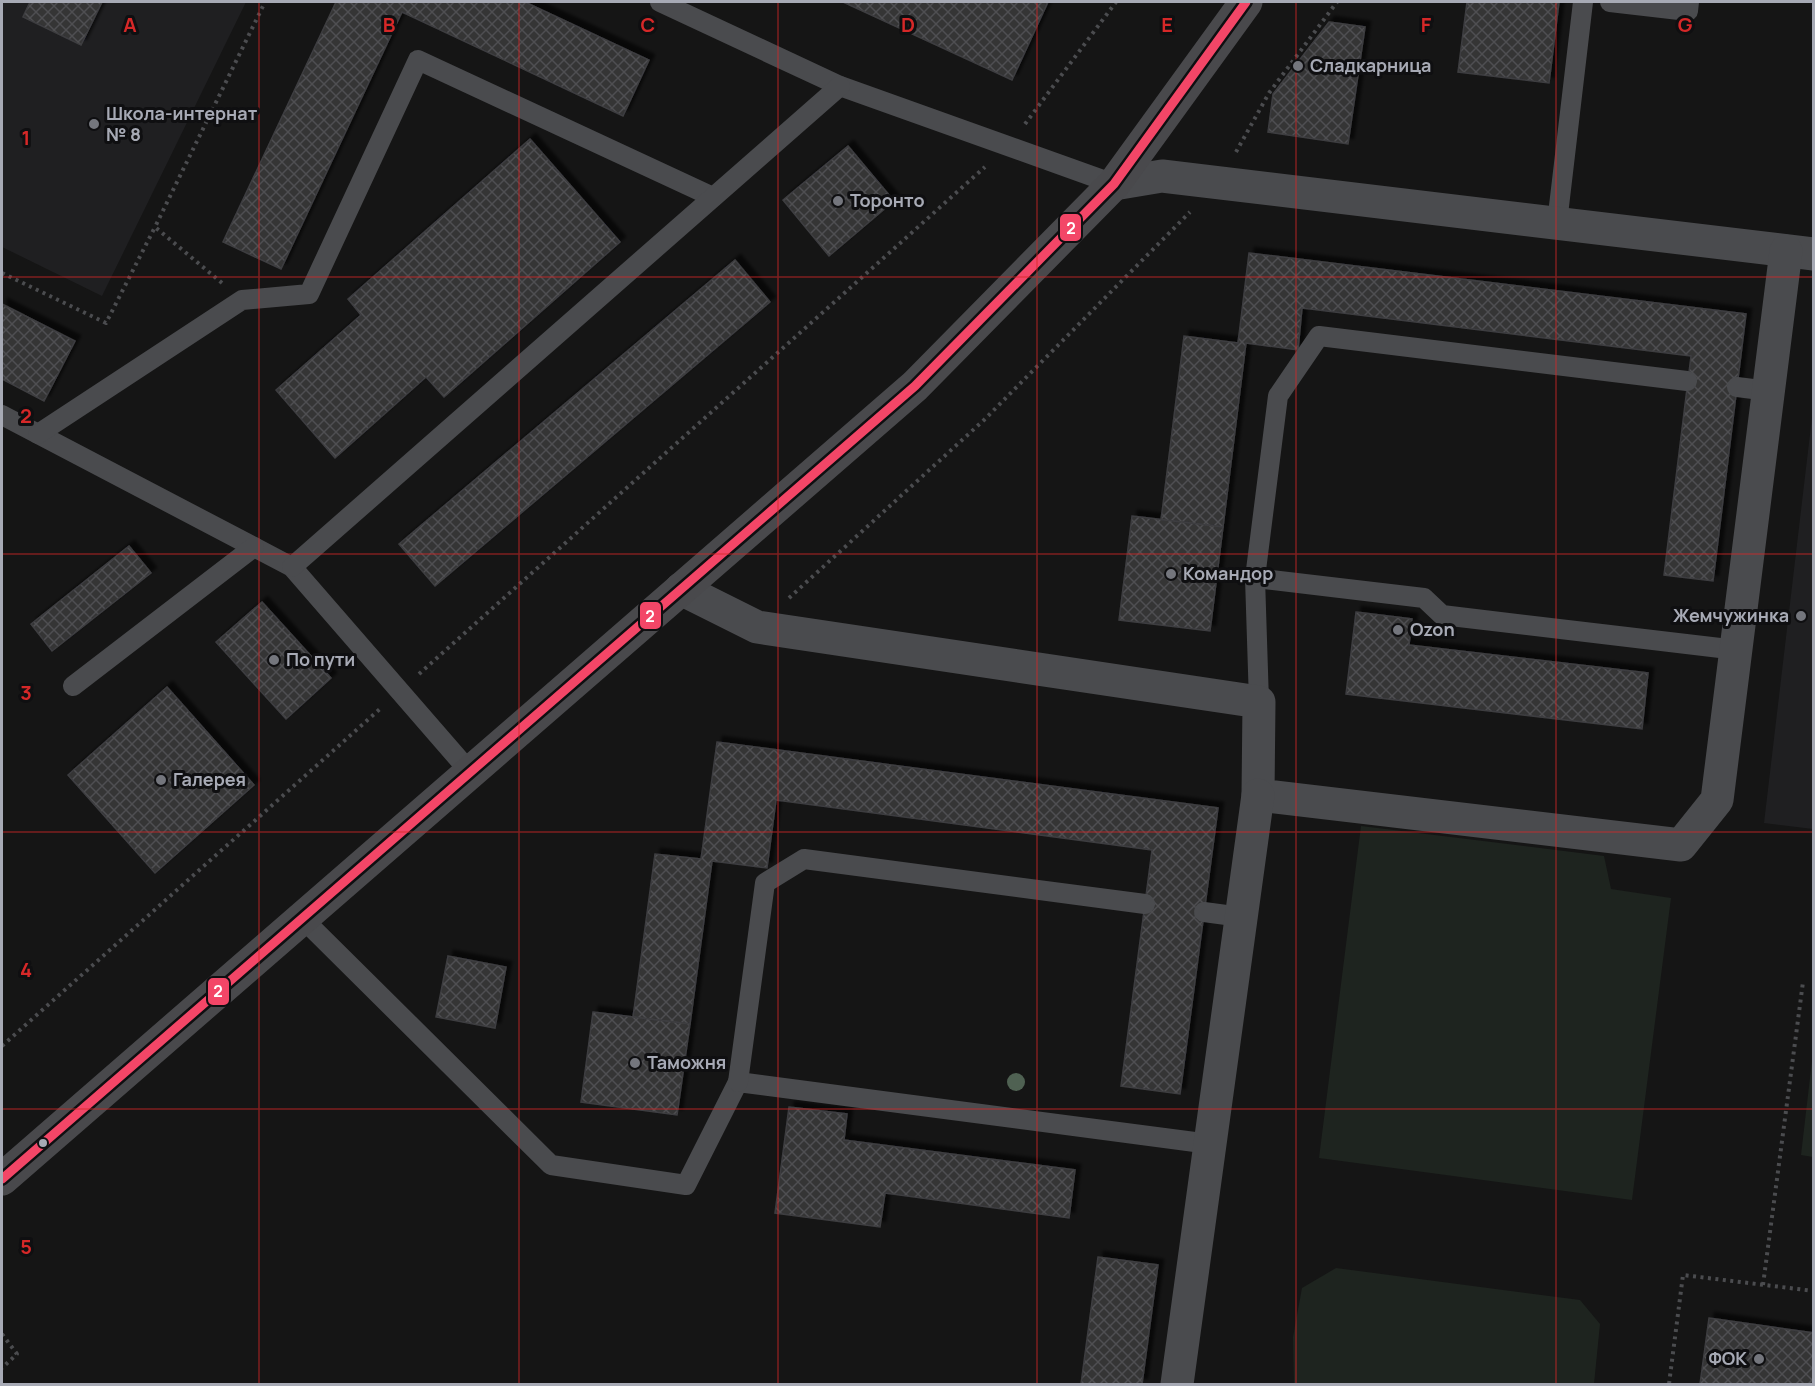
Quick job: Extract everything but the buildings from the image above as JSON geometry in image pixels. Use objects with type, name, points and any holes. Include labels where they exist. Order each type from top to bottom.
[{"type":"street","points":[[2,1179],[915,386],[1114,184],[1246,2]]},
{"type":"street","points":[[1114,184],[1162,176],[1800,253],[1753,389],[1737,650],[1717,800],[1681,845],[1257,795]]},
{"type":"street","points":[[681,589],[757,627],[1259,702],[1257,795],[1177,1384]]},
{"type":"lane","points":[[660,2],[840,86],[1114,184]]},
{"type":"lane","points":[[1557,224],[1583,2]]},
{"type":"lane","points":[[1610,2],[1688,11],[1689,2]]},
{"type":"lane","points":[[38,434],[242,300],[309,294],[418,60],[713,197]]},
{"type":"lane","points":[[292,567],[840,86]]},
{"type":"lane","points":[[1259,702],[1255,578],[1278,396],[1319,336],[1687,381]]},
{"type":"lane","points":[[2,415],[292,567],[470,772]]},
{"type":"lane","points":[[74,686],[254,547]]},
{"type":"lane","points":[[1255,578],[1424,598],[1442,615],[1737,650]]},
{"type":"lane","points":[[302,918],[551,1164],[686,1185],[738,1082],[765,883],[804,859],[1145,904]]},
{"type":"lane","points":[[1204,912],[1241,917]]},
{"type":"lane","points":[[738,1082],[1210,1144]]},
{"type":"path","points":[[2,273],[106,323],[265,2]]},
{"type":"path","points":[[2,1046],[1008,146],[1116,2]]},
{"type":"path","points":[[757,627],[984,420],[1218,183],[1269,93],[1337,2]]},
{"type":"path","points":[[155,227],[242,300]]},
{"type":"path","points":[[1763,1285],[1803,982]]},
{"type":"path","points":[[1669,1384],[1683,1275],[1814,1291]]},
{"type":"path","points":[[2,1334],[17,1354],[2,1368]]},
{"type":"shaded area","name":"Школа-интернат № 8","points":[[2,2],[246,2],[102,296],[2,247]]},
{"type":"shaded area","name":"Жемчужинка","points":[[1813,409],[1813,829],[1764,823]]},
{"type":"shaded area","points":[[1361,826],[1604,856],[1611,889],[1671,898],[1632,1200],[1319,1158]]},
{"type":"shaded area","points":[[1813,1052],[1814,1157],[1801,1155]]},
{"type":"shaded area","points":[[1336,1268],[1580,1300],[1600,1324],[1594,1384],[1294,1384],[1293,1337],[1302,1288]]},
{"type":"transit line","name":"2","points":[[2,1179],[915,386],[1114,184],[1246,2]]},
{"type":"place","name":"Сладкарница","points":[[1298,66]]},
{"type":"place","name":"Школа-интернат № 8","points":[[94,124]]},
{"type":"place","name":"Торонто","points":[[838,201]]},
{"type":"place","name":"Командор","points":[[1171,574]]},
{"type":"place","name":"Жемчужинка","points":[[1801,616]]},
{"type":"place","name":"Ozon","points":[[1398,630]]},
{"type":"place","name":"По пути","points":[[274,660]]},
{"type":"place","name":"Галерея","points":[[161,780]]},
{"type":"place","name":"Таможня","points":[[635,1063]]},
{"type":"place","name":"ФОК","points":[[1759,1359]]}]
